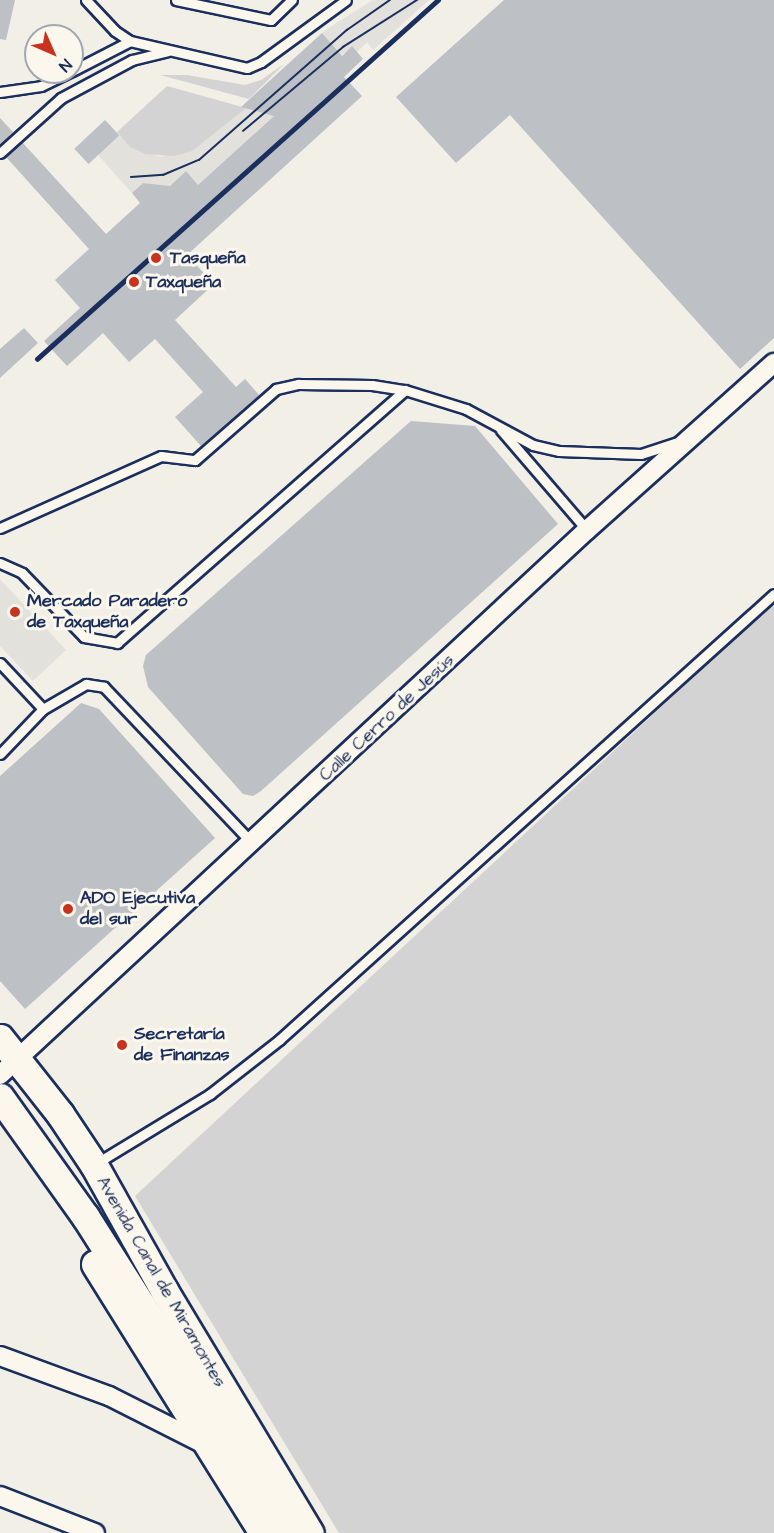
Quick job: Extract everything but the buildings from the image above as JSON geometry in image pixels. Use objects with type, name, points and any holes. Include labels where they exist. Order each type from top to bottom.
[{"type":"main road","name":"Avenida Canal de Miramontes","points":[[0,1038],[9,1067],[93,1165],[165,1292],[310,1533]]},
{"type":"main road","name":"Avenida Canal de Miramontes","points":[[0,1097],[85,1216],[286,1533]]},
{"type":"main road","points":[[85,1216],[99,1215],[110,1220],[139,1268],[165,1292]]},
{"type":"main road","name":"Avenida Canal de Miramontes","points":[[85,1216],[75,1226],[77,1236],[263,1533]]},
{"type":"street","name":"Calle Cerro de Jesús","points":[[9,1067],[253,843],[587,530],[774,363]]},
{"type":"street","points":[[0,1356],[109,1396],[206,1445]]},
{"type":"street","points":[[0,1496],[95,1533]]},
{"type":"lane","points":[[86,0],[115,31],[130,41],[247,68],[261,62],[346,0]]},
{"type":"lane","points":[[176,0],[271,20],[292,0]]},
{"type":"lane","points":[[84,64],[130,41]]},
{"type":"lane","points":[[0,153],[70,93],[132,60],[171,51]]},
{"type":"lane","points":[[0,92],[45,84]]},
{"type":"lane","points":[[0,528],[161,456],[195,460],[276,389],[332,383],[405,390],[466,409],[532,444],[584,454],[641,454],[690,438]]},
{"type":"lane","points":[[0,563],[22,573],[84,637],[117,643],[405,390]]},
{"type":"lane","points":[[497,426],[587,530]]},
{"type":"lane","points":[[93,1165],[210,1094],[279,1040],[774,594]]},
{"type":"lane","points":[[0,663],[43,709]]},
{"type":"lane","points":[[1,750],[43,709],[86,684],[104,687],[253,843]]},
{"type":"shaded area","points":[[373,0],[429,0],[373,50],[367,42],[357,52],[352,47],[341,55],[198,185],[186,171],[170,186],[143,183],[132,193],[97,154],[119,135],[138,151],[162,157],[246,108],[328,40],[322,33]]},
{"type":"shaded area","points":[[284,64],[249,99],[160,75],[187,75],[245,85],[261,80]]},
{"type":"shaded area","points":[[167,86],[246,108],[192,151],[174,156],[145,154],[130,147],[117,132]]},
{"type":"shaded area","name":"Mercado Paradero de Taxqueña","points":[[0,579],[66,650],[33,681],[0,646]]},
{"type":"shaded area","points":[[774,602],[774,1533],[339,1533],[135,1196]]},
{"type":"tram line","points":[[131,177],[163,175],[199,160],[347,30],[390,0]]},
{"type":"tram line","points":[[243,131],[343,47],[417,0]]},
{"type":"railway","points":[[37,359],[438,0]]},
{"type":"place","name":"Tasqueña","points":[[156,258]]},
{"type":"place","name":"Taxqueña","points":[[134,282]]},
{"type":"place","name":"Mercado Paradero de Taxqueña","points":[[15,612]]},
{"type":"place","name":"ADO Ejecutiva del sur","points":[[68,909]]},
{"type":"place","name":"Secretaría de Finanzas","points":[[122,1045]]}]
